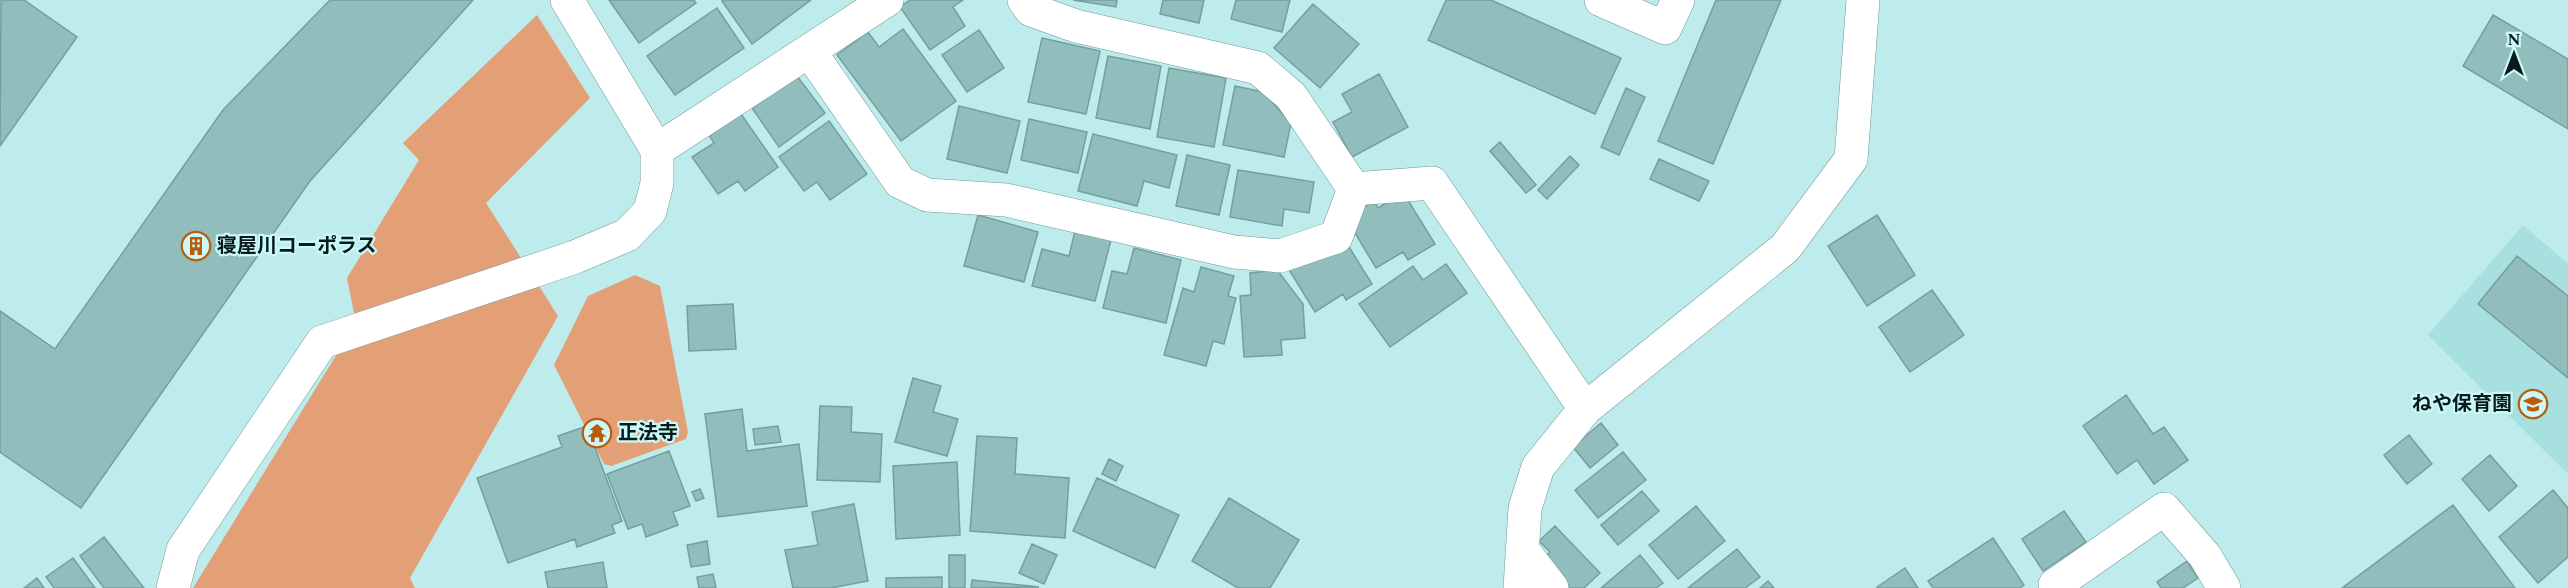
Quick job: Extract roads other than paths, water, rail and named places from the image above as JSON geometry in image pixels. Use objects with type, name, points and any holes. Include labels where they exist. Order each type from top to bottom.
[{"type":"street","points":[[173,588],[183,550],[322,342],[575,257],[627,235],[650,212],[657,183],[657,150],[567,0]]},
{"type":"street","points":[[657,150],[887,0]]},
{"type":"street","points":[[1024,0],[1031,10],[1076,26],[1258,68],[1290,96],[1354,189]]},
{"type":"street","points":[[1601,0],[1665,27],[1678,0]]},
{"type":"street","points":[[1520,588],[1525,508],[1538,467],[1585,410],[1785,248],[1851,159],[1863,0]]},
{"type":"street","points":[[810,52],[900,182],[927,195],[1006,200],[1234,252],[1280,256],[1336,237],[1354,189]]},
{"type":"street","points":[[1354,189],[1432,183],[1585,410]]},
{"type":"street","points":[[2055,585],[2164,509],[2205,556],[2224,588]]},
{"type":"street","points":[[1522,549],[1552,588]]},
{"type":"place","name":"寝屋川コーポラス","points":[[196,246]]},
{"type":"place","name":"ねや保育園","points":[[2533,404]]},
{"type":"place","name":"正法寺","points":[[597,433]]}]
